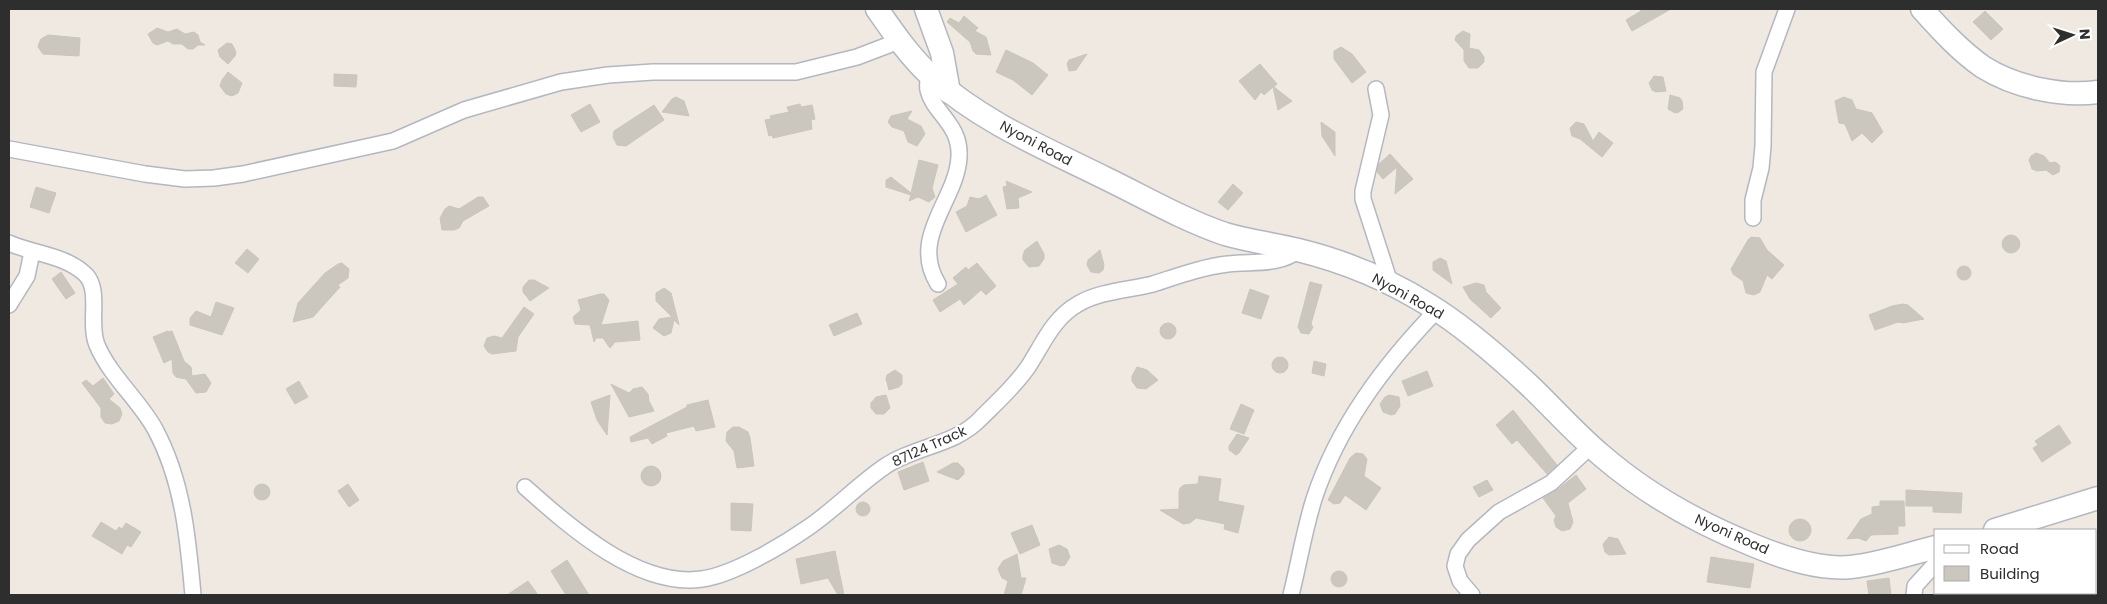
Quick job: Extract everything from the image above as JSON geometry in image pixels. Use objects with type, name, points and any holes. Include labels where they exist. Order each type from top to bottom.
[{"type":"street","name":"Nyoni Road","points":[[877,9],[899,41],[928,74],[949,92],[981,113],[1041,146],[1200,225],[1228,235],[1299,250],[1346,264],[1436,310],[1470,334],[1530,386],[1591,446],[1630,479],[1668,503],[1756,546],[1800,561],[1826,566],[1850,567],[1934,547]]},
{"type":"street","points":[[926,9],[942,53],[949,92]]},
{"type":"street","points":[[1753,218],[1752,200],[1761,168],[1763,146],[1764,72],[1787,9]]},
{"type":"street","points":[[1922,9],[1967,54],[1984,67],[2005,78],[2032,87],[2060,92],[2098,92]]},
{"type":"street","points":[[9,149],[145,174],[185,179],[214,178],[243,174],[393,141],[464,110],[561,82],[608,74],[653,72],[796,72],[857,57],[899,41]]},
{"type":"street","points":[[928,74],[928,91],[953,128],[960,155],[954,182],[934,223],[930,267],[938,284]]},
{"type":"street","points":[[1376,89],[1381,115],[1363,191],[1363,199],[1391,286]]},
{"type":"street","points":[[9,244],[32,252],[45,254],[77,269],[84,273],[92,284],[94,293],[92,325],[97,346],[154,428],[176,479],[181,501],[193,595]]},
{"type":"street","name":"87124 Track","points":[[525,487],[588,540],[621,560],[652,573],[681,580],[704,579],[730,571],[808,528],[886,465],[968,430],[1014,385],[1028,367],[1050,330],[1059,319],[1079,303],[1095,297],[1208,268],[1245,262],[1278,261],[1299,250]]},
{"type":"street","points":[[9,305],[27,276],[32,252]]},
{"type":"street","points":[[1291,595],[1297,562],[1313,501],[1335,446],[1350,419],[1391,361],[1436,310]]},
{"type":"street","points":[[1472,595],[1460,581],[1456,566],[1458,554],[1468,540],[1499,512],[1551,483],[1591,446]]},
{"type":"street","points":[[1998,529],[2098,498]]},
{"type":"street","points":[[1914,595],[1915,586],[1934,565]]},
{"type":"building","points":[[1641,9],[1671,9],[1632,31],[1626,20],[1641,11]]},
{"type":"building","points":[[1985,11],[2003,29],[1991,40],[1973,22]]},
{"type":"building","points":[[964,16],[978,28],[975,31],[986,37],[991,55],[976,54],[970,42],[947,22],[950,18],[959,23]]},
{"type":"building","points":[[157,28],[168,32],[177,29],[185,34],[194,32],[198,35],[200,42],[205,45],[198,45],[193,49],[188,49],[182,44],[173,44],[168,41],[157,45],[153,43],[148,34]]},
{"type":"building","points":[[1463,31],[1470,34],[1469,48],[1479,50],[1484,57],[1484,62],[1478,68],[1469,68],[1464,61],[1464,50],[1455,40],[1456,36]]},
{"type":"building","points":[[48,35],[80,38],[79,56],[43,54],[38,47],[39,43],[41,39]]},
{"type":"building","points":[[227,43],[232,44],[236,52],[228,64],[220,57],[218,50]]},
{"type":"building","points":[[1341,47],[1352,54],[1366,72],[1352,83],[1334,59],[1334,51]]},
{"type":"building","points":[[1006,50],[1033,63],[1048,75],[1032,95],[1013,80],[996,72]]},
{"type":"building","points":[[1087,54],[1076,70],[1069,71],[1067,64],[1069,60]]},
{"type":"building","points":[[1260,64],[1277,84],[1274,87],[1292,101],[1278,110],[1273,87],[1264,95],[1261,92],[1255,100],[1239,81]]},
{"type":"building","points":[[228,72],[242,83],[238,93],[232,96],[226,94],[220,86]]},
{"type":"building","points":[[334,74],[357,75],[356,87],[334,86]]},
{"type":"building","points":[[1654,76],[1663,77],[1666,91],[1656,92],[1652,90],[1649,83]]},
{"type":"building","points":[[1670,95],[1680,98],[1682,101],[1683,109],[1679,112],[1675,113],[1668,109]]},
{"type":"building","points":[[676,97],[684,101],[689,116],[662,112],[672,99]]},
{"type":"building","points":[[1844,97],[1852,100],[1856,109],[1872,113],[1883,132],[1872,143],[1862,133],[1852,141],[1845,124],[1839,123],[1835,101]]},
{"type":"building","points":[[590,104],[600,122],[581,132],[571,115]]},
{"type":"building","points":[[800,104],[801,107],[812,105],[815,119],[811,120],[812,129],[773,138],[772,135],[769,136],[765,120],[771,119],[770,116],[789,112],[787,107]]},
{"type":"building","points":[[654,105],[664,120],[626,146],[617,145],[613,137],[614,131]]},
{"type":"building","points":[[912,111],[907,119],[921,126],[925,134],[917,146],[908,142],[904,131],[892,127],[888,122],[891,116]]},
{"type":"building","points":[[1321,122],[1335,132],[1335,156],[1322,136]]},
{"type":"building","points":[[1576,122],[1584,124],[1593,141],[1599,132],[1613,143],[1602,157],[1580,139],[1572,136],[1570,128]]},
{"type":"building","points":[[2036,153],[2044,156],[2050,163],[2055,162],[2058,164],[2060,166],[2059,172],[2053,175],[2046,170],[2037,171],[2032,169],[2029,160]]},
{"type":"building","points":[[1390,154],[1413,179],[1395,194],[1397,167],[1383,179],[1377,172],[1379,164]]},
{"type":"building","points":[[919,160],[938,165],[932,188],[935,197],[929,202],[918,197],[909,201],[911,195],[886,187],[886,180],[891,177],[911,193]]},
{"type":"building","points":[[1006,181],[1032,192],[1018,198],[1019,208],[1007,209],[1003,187],[1007,186]]},
{"type":"building","points":[[1233,184],[1243,193],[1228,210],[1218,202]]},
{"type":"building","points":[[36,187],[56,193],[49,213],[30,207]]},
{"type":"building","points":[[986,195],[997,215],[966,232],[956,212],[967,206],[970,197],[979,199]]},
{"type":"building","points":[[478,197],[483,197],[489,206],[463,221],[459,228],[442,230],[440,218],[445,209],[449,206],[459,209]]},
{"type":"building","points":[[2007,235],[2015,235],[2020,240],[2018,251],[2007,253],[2002,248],[2002,240]]},
{"type":"building","points":[[1751,237],[1760,238],[1767,250],[1784,265],[1772,279],[1767,275],[1760,292],[1754,295],[1746,293],[1743,281],[1733,274],[1731,269]]},
{"type":"building","points":[[1037,241],[1044,254],[1044,259],[1039,266],[1029,267],[1023,260],[1023,255],[1025,250]]},
{"type":"building","points":[[247,249],[259,259],[248,273],[235,263]]},
{"type":"building","points":[[1100,250],[1104,265],[1103,270],[1099,273],[1091,272],[1087,265],[1088,260]]},
{"type":"building","points":[[1440,258],[1446,261],[1452,284],[1433,270],[1433,262]]},
{"type":"building","points":[[342,263],[349,269],[348,278],[338,285],[340,287],[313,317],[293,322],[298,303],[325,273]]},
{"type":"building","points":[[977,263],[996,286],[986,295],[981,290],[964,305],[960,299],[940,312],[933,300],[958,284],[953,278],[966,267],[968,270]]},
{"type":"building","points":[[1964,266],[1969,268],[1971,273],[1969,278],[1964,280],[1959,278],[1957,273],[1959,268]]},
{"type":"building","points":[[61,272],[75,293],[66,299],[52,279]]},
{"type":"building","points":[[529,280],[534,280],[549,288],[530,301],[523,292],[523,287]]},
{"type":"building","points":[[1310,282],[1322,285],[1311,324],[1313,327],[1309,334],[1301,333],[1298,327]]},
{"type":"building","points":[[1476,283],[1484,285],[1486,292],[1501,308],[1491,318],[1470,299],[1463,287]]},
{"type":"building","points":[[664,288],[671,293],[679,325],[674,320],[671,333],[664,336],[653,328],[659,319],[672,317],[656,301],[656,293]]},
{"type":"building","points":[[1250,289],[1269,296],[1261,319],[1242,313]]},
{"type":"building","points":[[604,294],[609,300],[601,325],[638,321],[640,340],[615,342],[610,348],[603,338],[596,338],[594,342],[590,325],[575,324],[573,317],[581,310],[578,300]]},
{"type":"building","points":[[216,302],[234,308],[222,335],[190,325],[190,318],[196,311],[211,317]]},
{"type":"building","points":[[1903,304],[1908,305],[1924,319],[1903,323],[1898,322],[1875,330],[1869,315]]},
{"type":"building","points":[[524,307],[534,314],[518,337],[516,351],[492,354],[488,352],[484,346],[487,338],[494,336],[502,338]]},
{"type":"building","points":[[857,313],[862,324],[834,336],[829,325]]},
{"type":"building","points":[[1165,323],[1171,323],[1176,328],[1174,337],[1165,339],[1160,334],[1160,328]]},
{"type":"building","points":[[172,331],[184,361],[191,367],[192,376],[205,374],[211,383],[206,392],[196,393],[186,379],[176,377],[173,373],[172,359],[164,363],[153,337]]},
{"type":"building","points":[[1280,357],[1286,359],[1288,365],[1286,371],[1280,373],[1274,371],[1272,365],[1274,359]]},
{"type":"building","points":[[1314,361],[1326,364],[1324,376],[1312,373]]},
{"type":"building","points":[[1137,367],[1147,370],[1158,380],[1146,389],[1137,388],[1132,381],[1132,376]]},
{"type":"building","points":[[895,370],[902,375],[902,384],[889,390],[886,379],[887,375]]},
{"type":"building","points":[[1427,371],[1433,386],[1408,396],[1402,381]]},
{"type":"building","points":[[103,378],[114,394],[109,399],[120,408],[122,414],[119,421],[112,424],[105,423],[101,417],[101,408],[82,383],[86,380],[93,386]]},
{"type":"building","points":[[299,381],[308,397],[295,404],[286,389]]},
{"type":"building","points":[[611,384],[629,393],[633,389],[642,387],[648,394],[654,411],[629,417]]},
{"type":"building","points":[[610,395],[607,435],[597,420],[591,402]]},
{"type":"building","points":[[886,395],[890,408],[884,414],[876,414],[871,408],[871,403],[876,397]]},
{"type":"building","points":[[1389,395],[1399,397],[1400,406],[1395,414],[1391,415],[1383,412],[1380,404]]},
{"type":"building","points":[[708,400],[715,427],[696,431],[694,426],[666,433],[667,436],[652,444],[648,438],[631,442],[630,437],[687,407],[687,405]]},
{"type":"building","points":[[1241,404],[1254,410],[1244,434],[1230,429]]},
{"type":"building","points":[[1513,410],[1557,465],[1547,474],[1517,440],[1512,444],[1496,425]]},
{"type":"building","points":[[2059,425],[2071,443],[2042,462],[2033,448],[2038,445],[2035,441]]},
{"type":"building","points":[[733,427],[739,427],[748,432],[754,466],[737,468],[734,451],[726,441],[727,432]]},
{"type":"building","points":[[1237,434],[1249,438],[1236,455],[1229,450],[1229,446]]},
{"type":"building","points":[[1356,453],[1363,454],[1367,459],[1364,476],[1381,488],[1366,510],[1345,495],[1340,503],[1334,504],[1328,500],[1350,458]]},
{"type":"building","points":[[923,462],[929,481],[904,490],[898,472]]},
{"type":"building","points":[[953,463],[958,463],[964,469],[964,474],[958,480],[937,472]]},
{"type":"building","points":[[651,466],[658,469],[661,476],[658,483],[651,486],[644,483],[641,476],[644,469]]},
{"type":"building","points":[[1576,475],[1586,489],[1568,503],[1573,522],[1570,529],[1562,531],[1556,527],[1554,520],[1556,516],[1543,498]]},
{"type":"building","points":[[1199,476],[1221,479],[1218,501],[1244,506],[1238,533],[1224,529],[1225,524],[1196,518],[1190,523],[1183,524],[1160,510],[1179,509],[1180,488],[1184,485],[1198,484]]},
{"type":"building","points":[[1487,480],[1493,490],[1479,497],[1473,487]]},
{"type":"building","points":[[259,484],[265,484],[270,489],[268,498],[259,500],[254,495],[254,489]]},
{"type":"building","points":[[348,484],[359,500],[349,507],[338,491]]},
{"type":"building","points":[[1906,490],[1962,493],[1961,513],[1933,512],[1933,506],[1906,506]]},
{"type":"building","points":[[1880,501],[1904,501],[1905,526],[1898,526],[1898,534],[1871,535],[1866,541],[1858,538],[1847,539],[1861,519],[1872,514],[1872,507],[1880,506]]},
{"type":"building","points":[[860,502],[866,502],[870,509],[866,516],[860,516],[856,512],[856,506]]},
{"type":"building","points":[[731,503],[753,504],[751,531],[731,530]]},
{"type":"building","points":[[1800,519],[1808,522],[1811,530],[1808,538],[1800,541],[1792,538],[1789,530],[1792,522]]},
{"type":"building","points":[[101,522],[116,531],[119,527],[122,529],[126,523],[141,532],[131,547],[127,545],[122,554],[92,536]]},
{"type":"building","points":[[1032,525],[1040,545],[1020,554],[1011,533]]},
{"type":"building","points":[[1609,537],[1618,539],[1626,554],[1609,555],[1605,552],[1603,544]]},
{"type":"building","points":[[1059,545],[1067,549],[1070,557],[1065,565],[1061,566],[1052,563],[1049,549]]},
{"type":"building","points":[[835,551],[844,595],[838,595],[828,578],[801,584],[796,559]]},
{"type":"building","points":[[1017,554],[1021,578],[1026,578],[1021,595],[1004,595],[1008,581],[1002,578],[998,569],[1003,561]]},
{"type":"building","points":[[1711,557],[1754,564],[1750,588],[1707,582]]},
{"type":"building","points":[[567,560],[589,595],[566,595],[551,571]]},
{"type":"building","points":[[1336,571],[1342,571],[1347,576],[1345,585],[1336,587],[1331,582],[1331,576]]},
{"type":"building","points":[[1889,578],[1891,595],[1869,595],[1867,581]]},
{"type":"building","points":[[528,581],[538,595],[507,595]]}]
